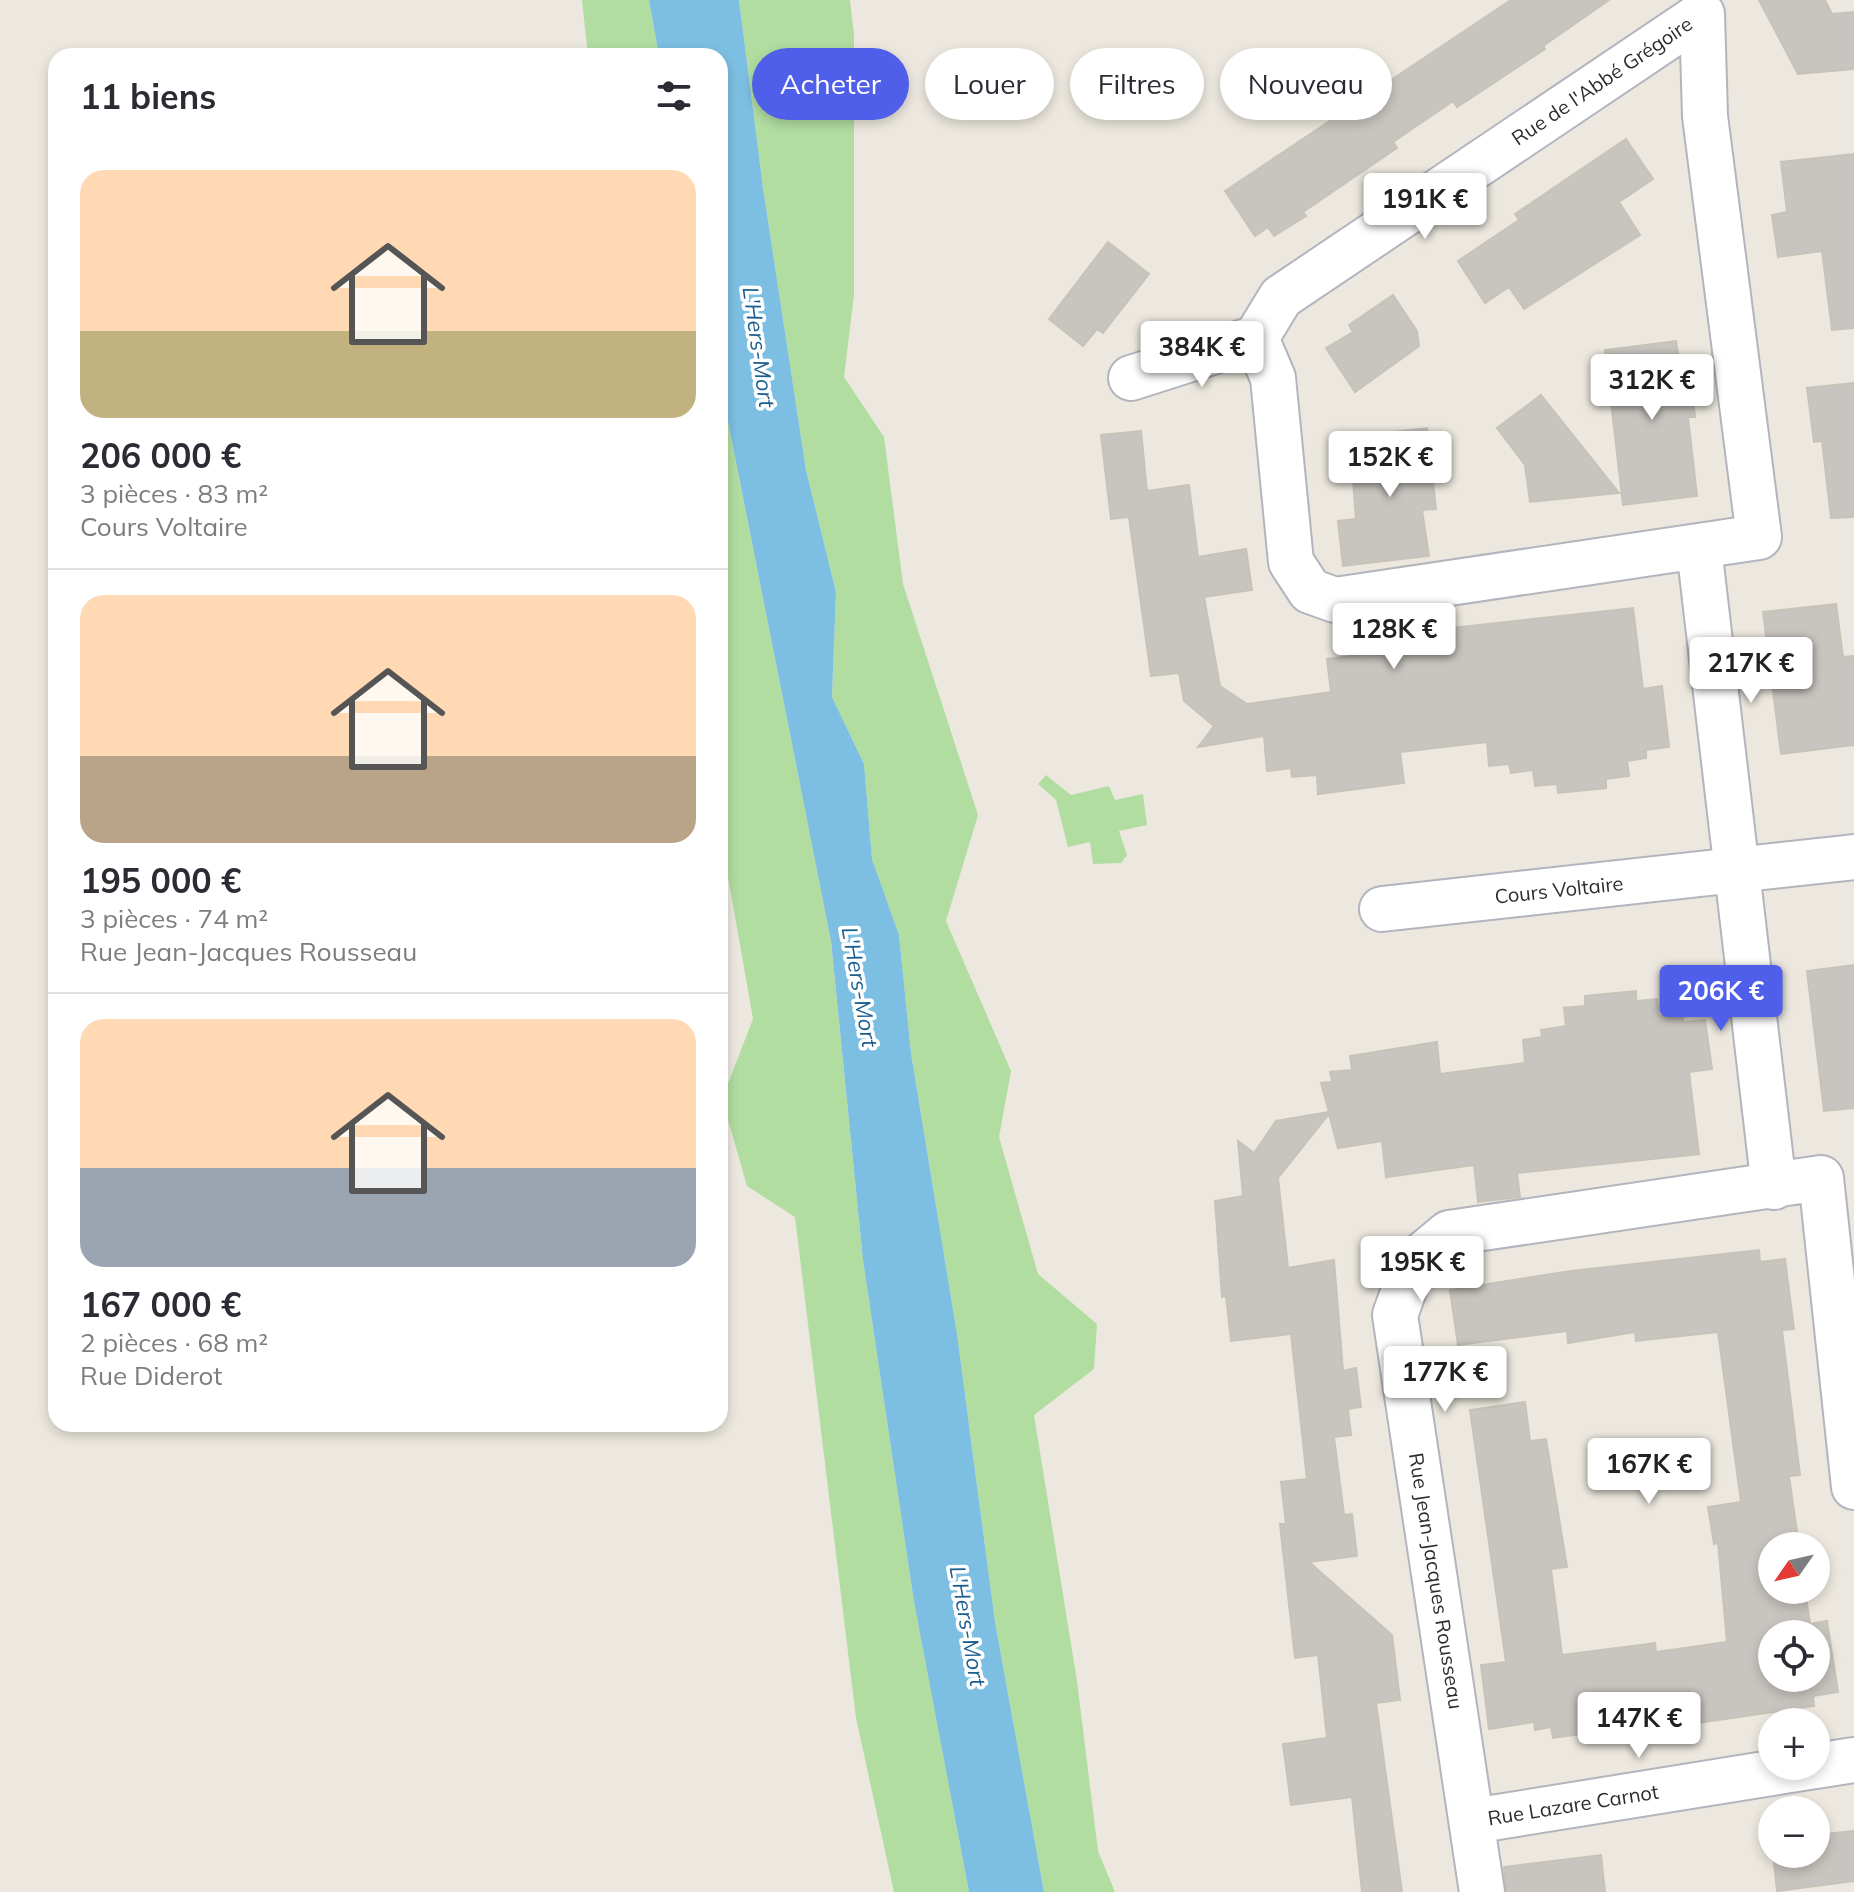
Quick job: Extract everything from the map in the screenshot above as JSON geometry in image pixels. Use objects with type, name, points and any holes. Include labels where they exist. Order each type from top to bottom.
[{"type":"street","name":"Rue de l'Abbé Grégoire","points":[[1702,14],[1705,116],[1759,537],[1699,548],[1335,600],[1310,591],[1291,562],[1273,378],[1256,338],[1281,297],[1702,14]]},
{"type":"street","points":[[1131,378],[1256,338]]},
{"type":"street","points":[[1699,548],[1774,1187]]},
{"type":"street","name":"Cours Voltaire","points":[[1382,909],[1854,857]]},
{"type":"street","name":"Rue Jean-Jacques Rousseau","points":[[1482,1892],[1395,1315],[1414,1262],[1449,1233],[1821,1178],[1854,1487]]},
{"type":"street","name":"Rue Lazare Carnot","points":[[1830,1764],[1854,1760]]},
{"type":"street","name":"Rue Lazare Carnot","points":[[1473,1821],[1758,1775]]},
{"type":"green space","points":[[582,0],[649,0],[658,48],[587,48]]},
{"type":"green space","points":[[739,0],[850,0],[854,48],[752,48],[752,102]]},
{"type":"green space","points":[[754,120],[854,120],[854,295],[844,377],[884,437],[903,584],[978,815],[946,921],[1011,1071],[999,1137],[1038,1274],[1097,1324],[1094,1369],[1034,1415],[1077,1681],[1098,1851],[1115,1892],[1044,1892],[995,1622],[957,1334],[911,1053],[899,935],[872,859],[864,764],[832,697],[836,592],[806,470]]},
{"type":"green space","points":[[728,421],[831,941],[863,1260],[914,1602],[969,1892],[894,1892],[856,1718],[795,1217],[747,1186],[728,1120],[728,1084],[753,1019],[728,877]]},
{"type":"green space","points":[[1046,775],[1071,795],[1109,786],[1115,800],[1143,794],[1147,825],[1119,831],[1127,855],[1121,863],[1093,864],[1090,842],[1068,847],[1056,800],[1038,784]]},
{"type":"water","name":"L'Hers-Mort","points":[[649,0],[739,0],[752,120],[806,470],[836,592],[832,697],[864,764],[872,859],[899,935],[911,1053],[957,1334],[995,1622],[1044,1892],[969,1892],[914,1602],[863,1260],[831,941],[728,421],[728,48],[658,48]]},
{"type":"building","points":[[1511,0],[1609,0],[1543,46],[1545,49],[1457,107],[1453,101],[1393,142],[1397,148],[1303,212],[1306,216],[1274,236],[1268,227],[1255,236],[1225,191],[1331,120],[1392,120],[1392,79]]},
{"type":"building","points":[[1759,0],[1825,0],[1832,14],[1854,12],[1854,69],[1798,74]]},
{"type":"building","points":[[1626,139],[1653,179],[1619,202],[1640,235],[1524,309],[1509,287],[1485,303],[1458,261],[1519,220],[1515,214]]},
{"type":"building","points":[[1854,154],[1854,328],[1832,330],[1822,251],[1778,257],[1772,215],[1787,212],[1781,162]]},
{"type":"building","points":[[1108,242],[1149,274],[1103,333],[1097,329],[1083,346],[1049,319]]},
{"type":"building","points":[[1393,295],[1417,331],[1419,346],[1355,392],[1326,348],[1353,332],[1349,325]]},
{"type":"building","points":[[1676,341],[1680,364],[1689,363],[1695,417],[1688,417],[1697,496],[1623,505],[1605,350]]},
{"type":"building","points":[[1854,383],[1854,517],[1831,518],[1822,441],[1814,442],[1807,388]]},
{"type":"building","points":[[1541,395],[1619,493],[1530,502],[1525,465],[1497,428]]},
{"type":"building","points":[[1427,428],[1436,509],[1422,510],[1429,556],[1343,566],[1338,521],[1356,519],[1352,468],[1361,468],[1359,436]]},
{"type":"building","points":[[1141,431],[1147,491],[1189,485],[1198,557],[1246,549],[1252,590],[1204,597],[1220,686],[1247,704],[1331,692],[1327,659],[1412,649],[1408,614],[1449,608],[1452,628],[1633,608],[1643,689],[1662,686],[1669,747],[1646,750],[1646,758],[1627,761],[1629,776],[1606,779],[1606,788],[1558,793],[1557,784],[1535,786],[1533,770],[1511,773],[1509,764],[1489,766],[1487,742],[1400,752],[1404,783],[1318,794],[1317,775],[1292,777],[1291,768],[1267,771],[1264,736],[1198,747],[1214,726],[1184,701],[1179,673],[1151,676],[1129,517],[1111,519],[1101,435]]},
{"type":"building","points":[[1836,604],[1843,657],[1854,656],[1854,745],[1781,754],[1763,612]]},
{"type":"building","points":[[1854,965],[1854,1108],[1824,1111],[1807,971]]},
{"type":"building","points":[[1636,991],[1636,1001],[1657,999],[1659,1016],[1683,1013],[1683,1022],[1705,1020],[1712,1069],[1689,1072],[1699,1154],[1517,1173],[1520,1197],[1478,1202],[1474,1165],[1386,1177],[1382,1141],[1338,1148],[1329,1114],[1278,1178],[1288,1268],[1334,1260],[1343,1371],[1356,1368],[1361,1407],[1348,1409],[1351,1435],[1334,1437],[1344,1515],[1352,1514],[1357,1556],[1309,1562],[1392,1635],[1400,1700],[1376,1703],[1402,1892],[1362,1892],[1352,1797],[1291,1805],[1283,1744],[1327,1738],[1318,1655],[1295,1658],[1280,1524],[1286,1524],[1281,1482],[1307,1479],[1291,1334],[1231,1341],[1226,1296],[1222,1297],[1215,1201],[1243,1196],[1238,1141],[1254,1153],[1276,1121],[1329,1112],[1321,1083],[1332,1082],[1330,1072],[1352,1070],[1350,1056],[1437,1042],[1440,1074],[1525,1063],[1523,1040],[1542,1037],[1541,1030],[1566,1026],[1564,1008],[1585,1006],[1585,996]]},
{"type":"building","points":[[1759,1250],[1760,1262],[1785,1259],[1794,1329],[1782,1330],[1800,1475],[1789,1476],[1797,1532],[1758,1532],[1758,1604],[1807,1604],[1809,1620],[1758,1620],[1758,1692],[1830,1692],[1830,1640],[1838,1692],[1813,1696],[1814,1706],[1758,1708],[1758,1714],[1683,1725],[1682,1720],[1553,1738],[1551,1727],[1535,1730],[1534,1722],[1489,1729],[1481,1665],[1506,1662],[1470,1410],[1525,1402],[1530,1441],[1546,1439],[1567,1567],[1551,1569],[1562,1655],[1655,1643],[1656,1652],[1727,1642],[1718,1543],[1714,1544],[1708,1507],[1741,1502],[1718,1332],[1636,1341],[1635,1332],[1568,1343],[1567,1331],[1458,1345],[1450,1290],[1571,1271]]},
{"type":"building","points":[[1854,1831],[1854,1881],[1777,1891],[1775,1868],[1830,1868],[1830,1834]]},
{"type":"building","points":[[1601,1855],[1605,1892],[1506,1892],[1504,1867]]}]
